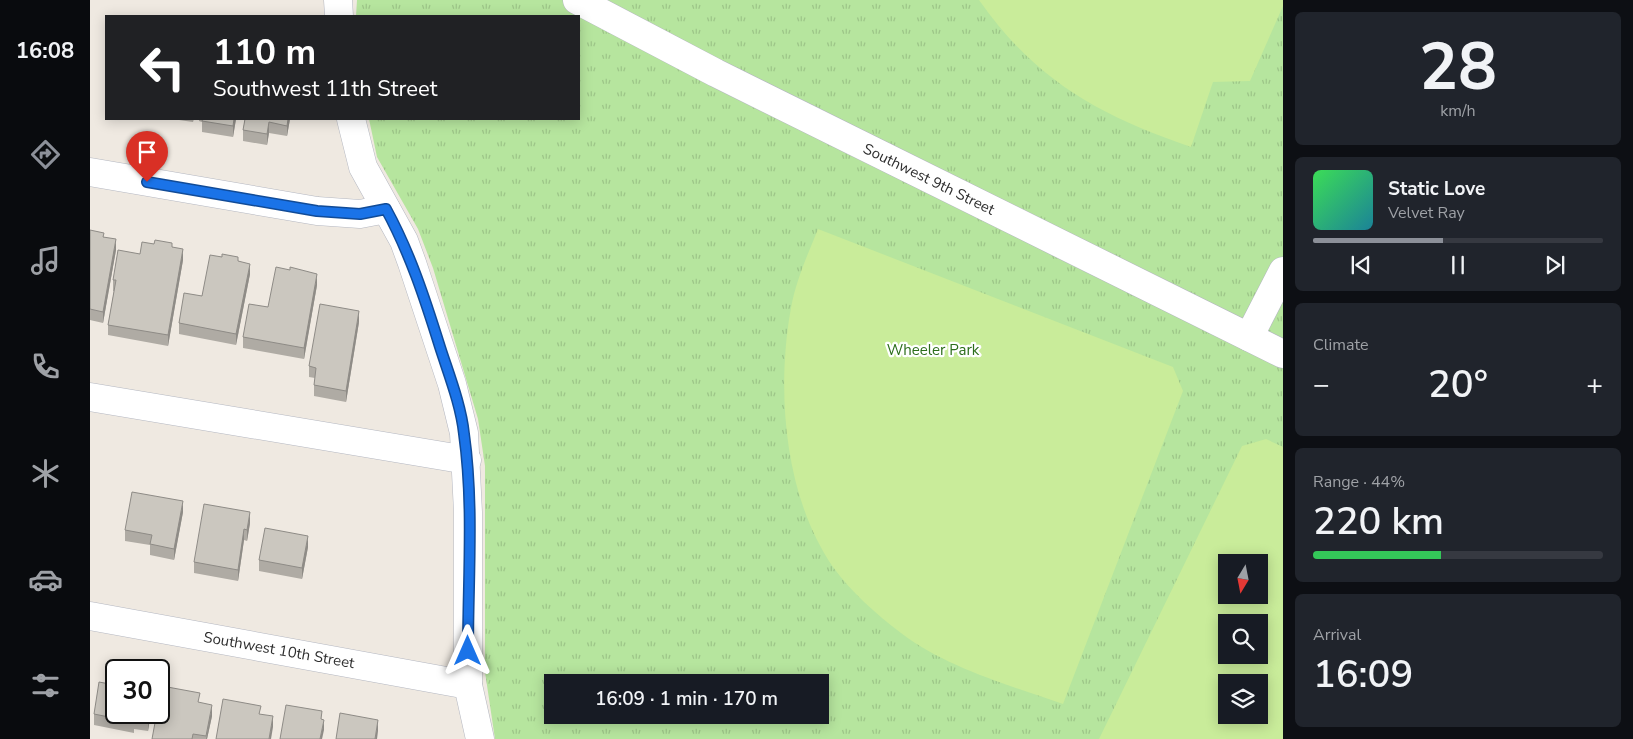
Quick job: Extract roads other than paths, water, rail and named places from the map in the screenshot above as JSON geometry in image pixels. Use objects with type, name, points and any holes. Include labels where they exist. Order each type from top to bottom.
[{"type":"street","points":[[338,0],[339,15]]},
{"type":"street","name":"Southwest 9th Street","points":[[577,0],[724,78],[1283,354]]},
{"type":"street","points":[[351,120],[363,167],[404,241],[412,263],[452,384],[464,433],[467,460],[468,684],[480,739]]},
{"type":"street","points":[[90,172],[317,211],[360,214],[386,209]]},
{"type":"street","points":[[1249,337],[1283,271]]},
{"type":"street","points":[[90,397],[467,460]]},
{"type":"street","name":"Southwest 10th Street","points":[[90,616],[468,684]]},
{"type":"park label","name":"Wheeler Park","points":[[933,350]]}]
